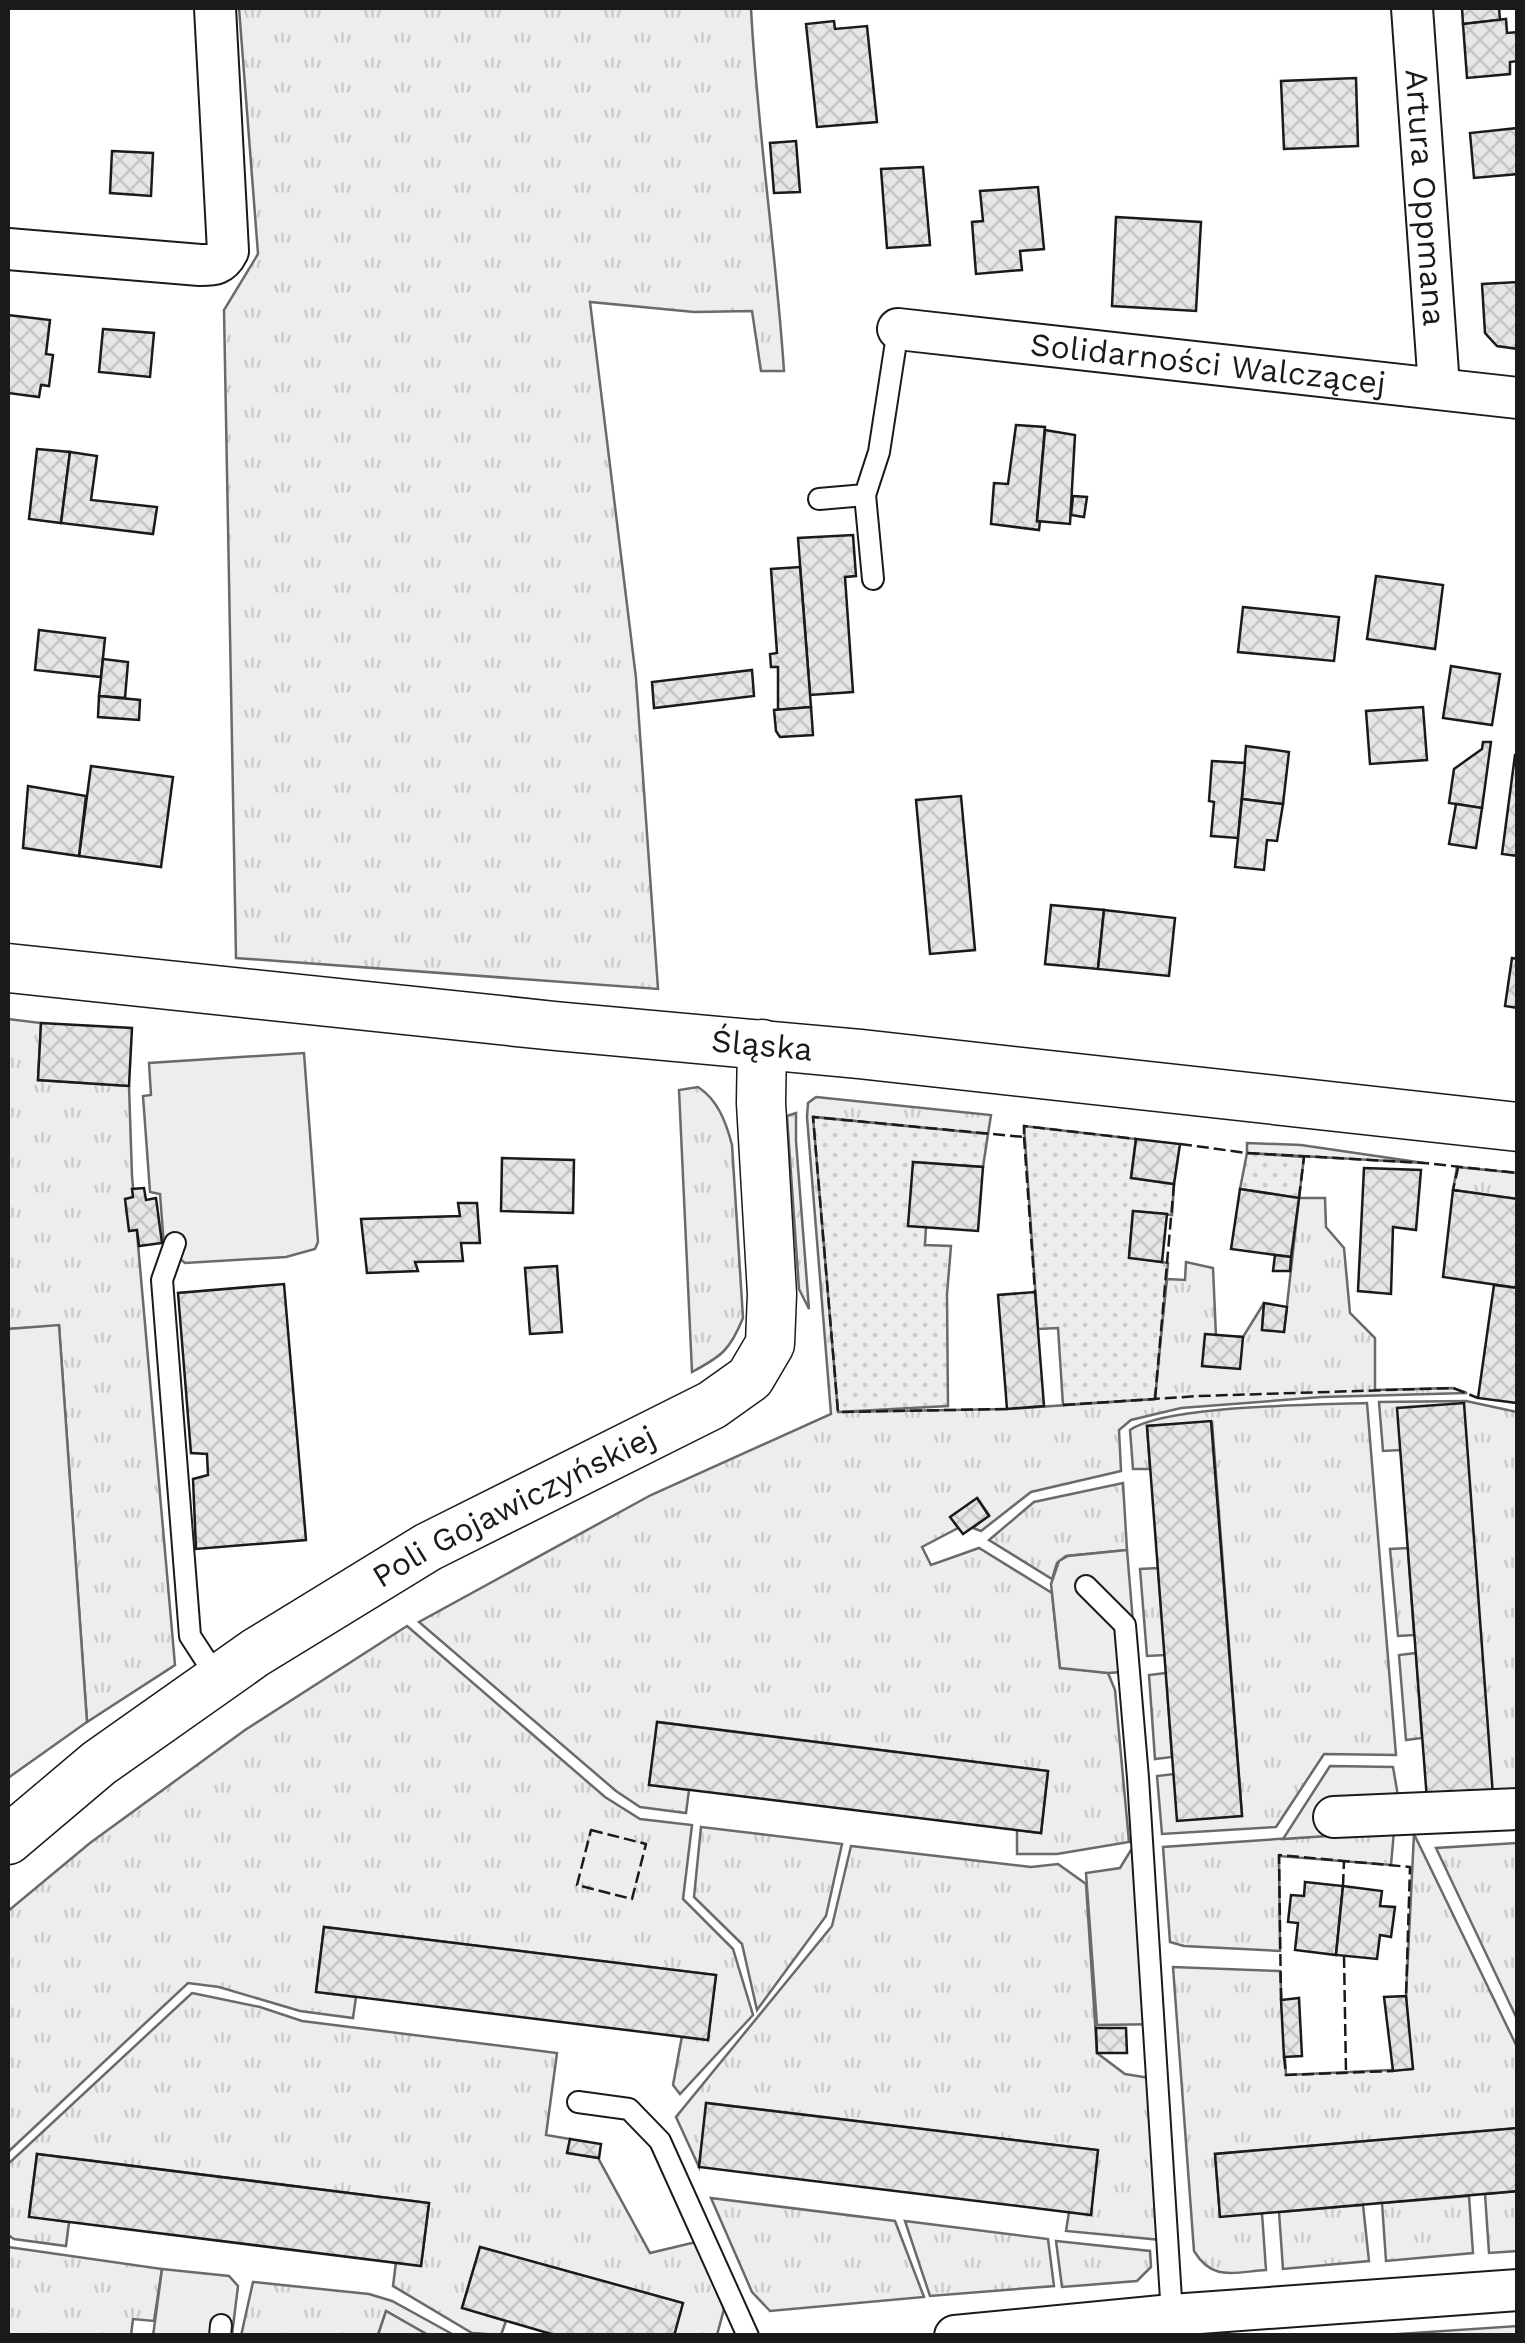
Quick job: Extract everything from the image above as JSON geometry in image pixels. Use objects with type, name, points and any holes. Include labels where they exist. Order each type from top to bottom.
[{"type":"street","points":[[8,249],[200,266],[224,260],[228,252],[215,8]]},
{"type":"street","name":"Artura Oppmana","points":[[1412,8],[1439,387]]},
{"type":"street","name":"Solidarności Walczącej","points":[[898,329],[1518,398]]},
{"type":"street","name":"Śląska","points":[[8,968],[762,1044],[1518,1128]]},
{"type":"street","name":"Poli Gojawiczyńskiej","points":[[8,1840],[99,1764],[218,1679],[428,1547],[712,1405],[750,1378],[770,1344],[772,1294],[762,1044]]},
{"type":"street","points":[[1334,1817],[1518,1808]]},
{"type":"street","points":[[955,2336],[1172,2315],[1518,2290]]},
{"type":"lane","points":[[873,578],[865,496],[879,452],[898,329]]},
{"type":"lane","points":[[819,499],[865,496]]},
{"type":"lane","points":[[175,1244],[162,1280],[190,1636],[218,1679]]},
{"type":"lane","points":[[1086,1586],[1125,1626],[1172,2315]]},
{"type":"lane","points":[[578,2102],[629,2109],[660,2142],[748,2336]]},
{"type":"green space","points":[[239,8],[751,8],[784,371],[761,371],[752,311],[694,312],[590,302],[636,678],[658,989],[236,958],[224,310],[258,254]]},
{"type":"green space","points":[[8,1019],[41,1023],[38,1080],[129,1086],[132,1176],[175,1665],[87,1722],[59,1326],[8,1329]]},
{"type":"green space","points":[[698,1087],[720,1112],[732,1145],[743,1318],[724,1351],[692,1372],[679,1090]]},
{"type":"green space","points":[[816,1097],[991,1115],[988,1134],[814,1117],[839,1412],[1007,1409],[1154,1399],[1167,1279],[1185,1280],[1186,1262],[1213,1268],[1216,1336],[1243,1337],[1264,1303],[1262,1329],[1284,1332],[1299,1198],[1325,1198],[1326,1227],[1344,1248],[1350,1313],[1375,1338],[1375,1390],[1453,1388],[1467,1393],[1322,1397],[1181,1408],[1131,1420],[1119,1430],[1121,1471],[1031,1492],[981,1531],[973,1528],[989,1515],[978,1499],[951,1517],[958,1528],[922,1547],[931,1565],[979,1548],[1052,1593],[1060,1667],[1108,1673],[1115,1690],[1129,1842],[1057,1854],[1017,1854],[1017,1830],[1041,1833],[1048,1771],[658,1722],[649,1785],[689,1790],[686,1813],[640,1807],[616,1791],[419,1622],[651,1495],[831,1414],[807,1117],[808,1103]]},
{"type":"green space","points":[[796,1113],[809,1309],[799,1289],[787,1116]]},
{"type":"green space","points":[[813,1117],[988,1134],[983,1167],[913,1162],[926,1227],[925,1245],[951,1246],[947,1294],[948,1406],[838,1412]]},
{"type":"green space","points":[[1024,1126],[1136,1139],[1131,1178],[1174,1184],[1172,1215],[1133,1211],[1129,1257],[1168,1263],[1155,1399],[1063,1405],[1058,1328],[1038,1329]]},
{"type":"green space","points":[[1247,1143],[1301,1145],[1424,1163],[1247,1153]]},
{"type":"green space","points":[[1247,1153],[1304,1157],[1299,1198],[1240,1189]]},
{"type":"green space","points":[[1457,1167],[1517,1173],[1517,1199],[1453,1190]]},
{"type":"green space","points":[[1466,1401],[1517,1412],[1517,1793],[1493,1796],[1400,1450],[1383,1451],[1379,1402]]},
{"type":"green space","points":[[1367,1403],[1396,1755],[1324,1754],[1276,1827],[1162,1834],[1157,1776],[1174,1774],[1242,1815],[1212,1422],[1147,1426],[1150,1469],[1133,1469],[1130,1430],[1149,1422],[1208,1411]]},
{"type":"green space","points":[[1123,1483],[1127,1550],[1066,1556],[1057,1563],[1052,1579],[989,1540],[1034,1502]]},
{"type":"green space","points":[[1408,1548],[1414,1635],[1398,1636],[1390,1549]]},
{"type":"green space","points":[[1158,1568],[1165,1655],[1147,1656],[1140,1569]]},
{"type":"green space","points":[[407,1626],[605,1797],[640,1819],[692,1825],[683,1899],[733,1949],[753,2015],[680,2094],[673,2085],[682,2036],[708,2039],[716,1975],[324,1927],[316,1992],[356,1997],[353,2018],[300,2011],[219,1987],[188,1983],[8,2152],[8,1911],[90,1843],[245,1730]]},
{"type":"green space","points":[[1416,1653],[1422,1738],[1406,1740],[1399,1655]]},
{"type":"green space","points":[[1166,1673],[1172,1757],[1155,1759],[1149,1675]]},
{"type":"green space","points":[[701,1827],[842,1844],[826,1916],[757,2010],[742,1944],[694,1897]]},
{"type":"green space","points":[[1394,1831],[1391,1865],[1279,1856],[1280,1951],[1170,1942],[1163,1847]]},
{"type":"green space","points":[[1414,1834],[1517,2047],[1517,2128],[1215,2154],[1220,2216],[1262,2213],[1266,2270],[1217,2271],[1194,2251],[1173,1967],[1280,1971],[1286,2075],[1412,2069],[1406,1996]]},
{"type":"green space","points":[[1518,1843],[1517,2019],[1436,1848]]},
{"type":"green space","points":[[851,1846],[1031,1867],[1058,1864],[1086,1884],[1097,2053],[1125,2074],[1150,2078],[1162,2240],[1066,2231],[1069,2212],[1091,2214],[1097,2150],[707,2103],[699,2167],[676,2117],[832,1926]]},
{"type":"green space","points":[[192,1993],[260,2007],[302,2021],[557,2053],[546,2135],[570,2139],[568,2153],[598,2158],[650,2253],[696,2242],[724,2309],[717,2335],[674,2335],[682,2303],[480,2247],[462,2308],[506,2321],[501,2335],[472,2333],[393,2286],[396,2262],[421,2265],[429,2203],[37,2154],[29,2216],[69,2222],[66,2246],[8,2235],[8,2164]]},
{"type":"green space","points":[[1517,2191],[1517,2251],[1489,2253],[1485,2194]]},
{"type":"green space","points":[[1469,2196],[1473,2253],[1386,2261],[1382,2203]]},
{"type":"green space","points":[[711,2198],[895,2221],[924,2297],[770,2311],[752,2292]]},
{"type":"green space","points":[[1363,2205],[1369,2261],[1283,2269],[1279,2212]]},
{"type":"green space","points":[[905,2221],[1048,2239],[1054,2286],[930,2296]]},
{"type":"green space","points":[[1056,2241],[1150,2251],[1151,2267],[1137,2281],[1062,2287]]},
{"type":"green space","points":[[8,2247],[162,2269],[154,2321],[133,2319],[131,2335],[8,2335]]},
{"type":"green space","points":[[253,2282],[369,2294],[392,2301],[454,2335],[428,2335],[386,2311],[378,2335],[241,2336]]},
{"type":"green space","points":[[1517,2326],[1517,2335],[1384,2335]]},
{"type":"shaded area","points":[[304,1053],[318,1242],[315,1249],[286,1257],[185,1263],[164,1246],[160,1194],[150,1192],[143,1096],[151,1095],[149,1063]]},
{"type":"shaded area","points":[[59,1325],[87,1722],[8,1778],[8,1329]]},
{"type":"shaded area","points":[[1127,1550],[1137,1671],[1108,1673],[1060,1668],[1051,1584],[1059,1561],[1068,1556]]},
{"type":"shaded area","points":[[1330,1766],[1393,1767],[1398,1796],[1414,1830],[1283,1839]]},
{"type":"shaded area","points":[[1151,1848],[1164,2024],[1097,2025],[1086,1873],[1120,1868],[1131,1850]]},
{"type":"shaded area","points":[[162,2269],[229,2276],[238,2286],[232,2335],[153,2336]]},
{"type":"shaded area","points":[[386,2311],[428,2335],[378,2335]]},
{"type":"building","points":[[1462,8],[1499,8],[1500,20],[1463,24]]},
{"type":"building","points":[[1506,19],[1507,33],[1518,32],[1518,61],[1510,62],[1510,74],[1467,78],[1463,24]]},
{"type":"building","points":[[834,21],[835,29],[867,26],[877,122],[817,127],[806,24]]},
{"type":"building","points":[[1356,78],[1358,146],[1284,149],[1281,81]]},
{"type":"building","points":[[1518,128],[1518,174],[1474,178],[1470,133]]},
{"type":"building","points":[[796,141],[800,192],[774,193],[770,143]]},
{"type":"building","points":[[112,151],[153,153],[151,196],[110,193]]},
{"type":"building","points":[[923,167],[930,245],[887,248],[881,169]]},
{"type":"building","points":[[1038,187],[1044,249],[1020,251],[1022,270],[976,274],[972,222],[983,221],[980,191]]},
{"type":"building","points":[[1116,217],[1201,222],[1196,311],[1112,306]]},
{"type":"building","points":[[1518,282],[1518,349],[1497,346],[1485,333],[1482,284]]},
{"type":"building","points":[[8,315],[50,320],[46,354],[53,355],[49,386],[41,385],[39,397],[8,393]]},
{"type":"building","points":[[103,329],[154,333],[150,377],[99,372]]},
{"type":"building","points":[[1016,425],[1045,427],[1039,530],[991,524],[994,483],[1008,484]]},
{"type":"building","points":[[1045,430],[1075,435],[1070,524],[1037,521]]},
{"type":"building","points":[[37,449],[70,452],[61,523],[29,519]]},
{"type":"building","points":[[70,452],[97,456],[91,500],[157,507],[153,534],[61,523]]},
{"type":"building","points":[[1073,496],[1087,497],[1084,517],[1071,515]]},
{"type":"building","points":[[853,535],[856,576],[845,577],[853,692],[810,695],[798,538]]},
{"type":"building","points":[[800,567],[811,707],[778,710],[778,667],[771,667],[770,654],[777,653],[771,569]]},
{"type":"building","points":[[1376,576],[1443,585],[1435,649],[1367,639]]},
{"type":"building","points":[[1243,607],[1339,617],[1334,661],[1238,652]]},
{"type":"building","points":[[39,630],[105,638],[101,677],[35,670]]},
{"type":"building","points":[[103,659],[128,662],[125,698],[99,696]]},
{"type":"building","points":[[1451,666],[1500,674],[1492,725],[1443,718]]},
{"type":"building","points":[[752,670],[754,696],[654,708],[652,682]]},
{"type":"building","points":[[99,696],[140,700],[139,720],[98,717]]},
{"type":"building","points":[[811,707],[813,735],[780,737],[774,710]]},
{"type":"building","points":[[1423,707],[1427,760],[1370,764],[1366,711]]},
{"type":"building","points":[[1483,742],[1491,742],[1482,808],[1449,803],[1454,769],[1482,749]]},
{"type":"building","points":[[1246,746],[1289,752],[1283,804],[1242,799]]},
{"type":"building","points":[[1518,755],[1518,856],[1502,854]]},
{"type":"building","points":[[1212,761],[1245,763],[1238,838],[1211,836]]},
{"type":"building","points":[[91,766],[173,777],[161,867],[79,856]]},
{"type":"building","points":[[28,786],[86,796],[79,856],[23,848]]},
{"type":"building","points":[[961,796],[975,950],[930,954],[916,800]]},
{"type":"building","points":[[1242,799],[1283,804],[1277,841],[1267,840],[1264,870],[1235,867]]},
{"type":"building","points":[[1456,804],[1482,808],[1476,848],[1449,844]]},
{"type":"building","points":[[1051,905],[1104,910],[1098,969],[1045,964]]},
{"type":"building","points":[[1104,910],[1175,918],[1169,976],[1098,969]]},
{"type":"building","points":[[1512,958],[1518,959],[1518,1008],[1505,1006]]},
{"type":"building","points":[[41,1023],[132,1028],[129,1086],[38,1080]]},
{"type":"building","points":[[1136,1139],[1180,1144],[1174,1184],[1131,1178]]},
{"type":"building","points":[[502,1158],[574,1160],[573,1213],[501,1211]]},
{"type":"building","points":[[913,1162],[983,1167],[978,1231],[908,1226]]},
{"type":"building","points":[[1364,1168],[1421,1170],[1416,1230],[1393,1227],[1391,1294],[1358,1291]]},
{"type":"building","points":[[144,1188],[146,1200],[156,1198],[162,1243],[139,1246],[137,1230],[129,1231],[125,1199],[133,1197],[132,1189]]},
{"type":"building","points":[[1240,1189],[1299,1198],[1291,1257],[1231,1249]]},
{"type":"building","points":[[1453,1190],[1518,1199],[1518,1288],[1443,1277]]},
{"type":"building","points":[[458,1203],[477,1203],[480,1243],[461,1243],[463,1261],[415,1262],[418,1271],[367,1273],[361,1219],[460,1216]]},
{"type":"building","points":[[1133,1211],[1167,1214],[1162,1262],[1129,1258]]},
{"type":"building","points":[[1275,1255],[1291,1257],[1290,1271],[1273,1271]]},
{"type":"building","points":[[557,1266],[562,1332],[530,1334],[525,1268]]},
{"type":"building","points":[[284,1284],[306,1540],[196,1549],[193,1479],[208,1475],[207,1454],[191,1453],[178,1293]]},
{"type":"building","points":[[1494,1285],[1518,1288],[1517,1403],[1478,1398]]},
{"type":"building","points":[[1035,1292],[1044,1406],[1007,1409],[998,1295]]},
{"type":"building","points":[[1264,1303],[1287,1307],[1284,1332],[1262,1330]]},
{"type":"building","points":[[1205,1334],[1243,1337],[1240,1369],[1202,1366]]},
{"type":"building","points":[[1464,1403],[1493,1796],[1427,1800],[1397,1408]]},
{"type":"building","points":[[1211,1421],[1242,1816],[1177,1821],[1147,1426]]},
{"type":"building","points":[[977,1498],[989,1516],[963,1534],[950,1517]]},
{"type":"building","points":[[657,1722],[1048,1771],[1041,1833],[649,1785]]},
{"type":"building","points":[[1305,1882],[1343,1886],[1336,1955],[1295,1950],[1298,1923],[1288,1922],[1291,1895],[1304,1896]]},
{"type":"building","points":[[1343,1886],[1382,1891],[1380,1906],[1395,1907],[1391,1937],[1380,1935],[1377,1959],[1336,1955]]},
{"type":"building","points":[[324,1927],[716,1975],[708,2040],[316,1992]]},
{"type":"building","points":[[1406,1996],[1413,2069],[1393,2071],[1384,1997]]},
{"type":"building","points":[[1299,1998],[1302,2056],[1284,2057],[1281,2000]]},
{"type":"building","points":[[1096,2028],[1126,2028],[1127,2053],[1097,2053]]},
{"type":"building","points":[[706,2103],[1098,2150],[1091,2215],[699,2167]]},
{"type":"building","points":[[1518,2128],[1518,2191],[1220,2217],[1215,2154]]},
{"type":"building","points":[[570,2139],[601,2144],[599,2158],[567,2153]]},
{"type":"building","points":[[37,2154],[429,2203],[421,2266],[29,2217]]},
{"type":"building","points":[[480,2247],[683,2303],[674,2336],[558,2336],[462,2308]]},
{"type":"fence","points":[[1007,1409],[838,1412],[813,1117],[1024,1137],[1024,1126],[1136,1139]]},
{"type":"fence","points":[[1024,1137],[1035,1292]]},
{"type":"fence","points":[[1180,1144],[1247,1153],[1424,1163],[1518,1173]]},
{"type":"fence","points":[[1299,1198],[1304,1157]]},
{"type":"fence","points":[[1458,1168],[1453,1190],[1458,1191]]},
{"type":"fence","points":[[1155,1399],[1174,1184]]},
{"type":"fence","points":[[1063,1405],[1199,1396],[1453,1388],[1478,1398]]},
{"type":"fence","points":[[591,1830],[646,1844],[632,1899],[577,1885],[591,1830]]},
{"type":"fence","points":[[1281,2000],[1279,1855],[1410,1867],[1406,1996]]},
{"type":"fence","points":[[1343,1886],[1344,1861]]},
{"type":"fence","points":[[1344,1956],[1346,2072]]},
{"type":"fence","points":[[1284,2057],[1286,2075],[1393,2071]]}]
